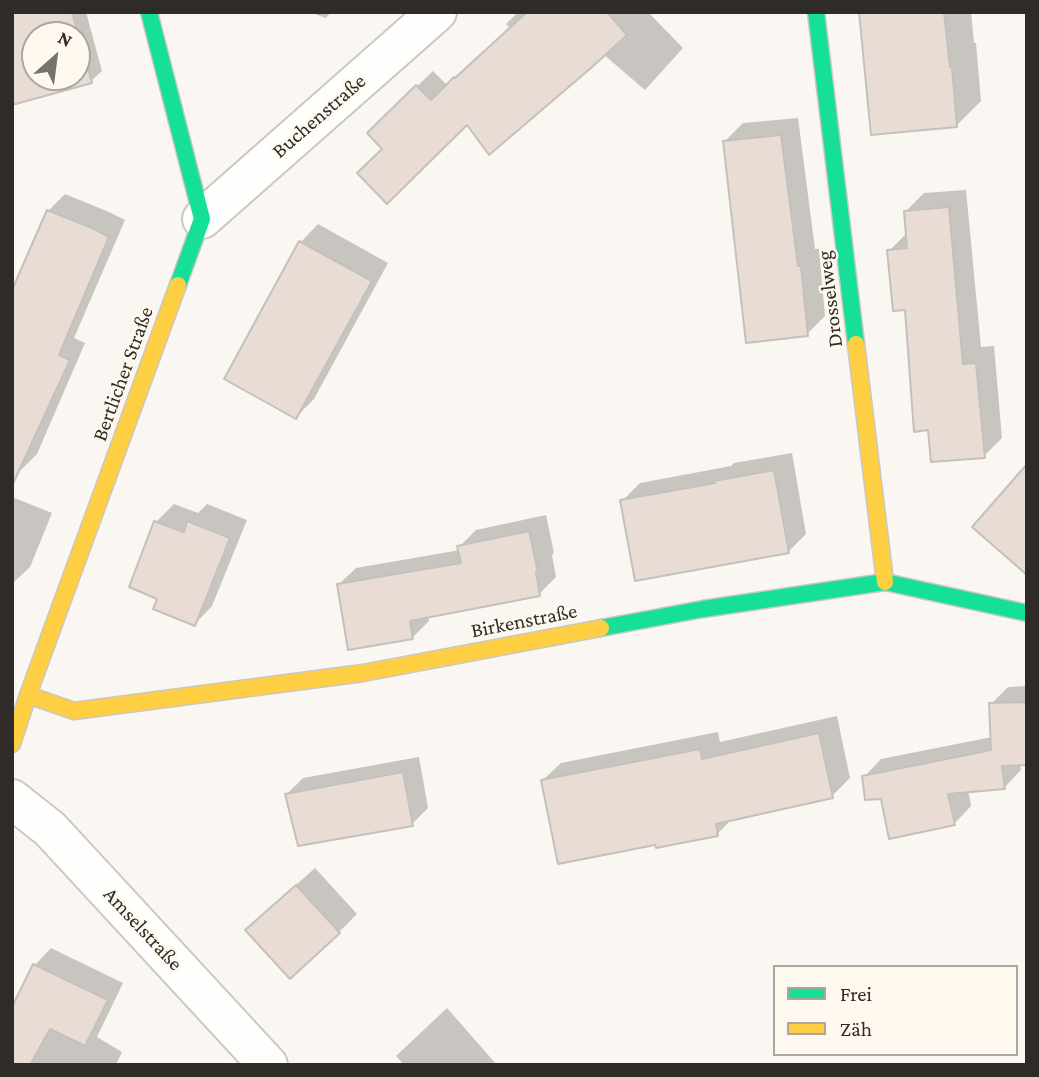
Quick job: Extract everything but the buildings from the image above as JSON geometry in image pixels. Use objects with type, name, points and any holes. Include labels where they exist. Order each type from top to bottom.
[{"type":"street","points":[[149,12],[202,219]]},
{"type":"street","name":"Buchenstraße","points":[[202,219],[437,12]]},
{"type":"street","name":"Drosselweg","points":[[816,12],[885,582]]},
{"type":"street","name":"Bertlicher Straße","points":[[12,744],[202,219]]},
{"type":"street","name":"Birkenstraße","points":[[28,695],[74,711],[198,695],[363,673],[703,609],[885,582],[1027,613]]},
{"type":"street","name":"Amselstraße","points":[[12,799],[50,829],[268,1065]]},
{"type":"traffic: fast","points":[[149,12],[202,219],[178,285]]},
{"type":"traffic: fast","points":[[816,12],[856,344]]},
{"type":"traffic: fast","points":[[601,628],[703,609],[885,582],[1027,613]]},
{"type":"traffic: slow","points":[[12,744],[178,285]]},
{"type":"traffic: slow","points":[[856,344],[885,582]]},
{"type":"traffic: slow","points":[[28,695],[74,711],[363,673],[601,628]]}]
